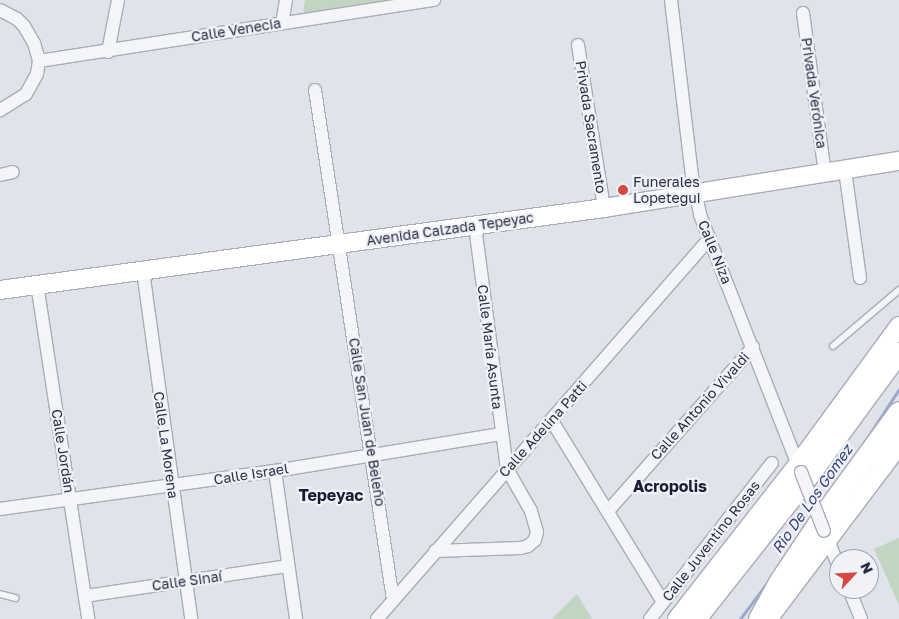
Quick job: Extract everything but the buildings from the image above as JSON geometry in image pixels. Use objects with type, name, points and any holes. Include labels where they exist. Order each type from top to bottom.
[{"type":"main road","points":[[696,619],[802,485],[899,353]]},
{"type":"main road","points":[[759,619],[780,581],[899,412]]},
{"type":"main road","points":[[882,467],[885,449],[899,425]]},
{"type":"street","points":[[108,52],[118,0]]},
{"type":"street","points":[[282,22],[286,0]]},
{"type":"street","name":"Calle Venecia","points":[[39,61],[108,52],[282,22],[434,0]]},
{"type":"street","name":"Calle Niza","points":[[672,0],[695,195],[710,238],[832,549]]},
{"type":"street","points":[[0,10],[17,19],[24,26],[34,43],[39,61],[37,74],[26,94],[0,110]]},
{"type":"street","name":"Privada Verónica","points":[[803,13],[825,173]]},
{"type":"street","name":"Privada Sacramento","points":[[578,45],[604,208]]},
{"type":"street","name":"Calle San Juan de Beleño","points":[[315,90],[394,600]]},
{"type":"street","name":"Avenida Calzada Tepeyac","points":[[0,290],[695,195],[899,161]]},
{"type":"street","points":[[846,170],[860,278]]},
{"type":"street","points":[[0,175],[13,172]]},
{"type":"street","name":"Calle María Asunta","points":[[475,226],[507,469]]},
{"type":"street","name":"Calle Adelina Patti","points":[[377,619],[710,238]]},
{"type":"street","name":"Calle La Morena","points":[[143,271],[191,619]]},
{"type":"street","name":"Calle Jordán","points":[[37,284],[88,619]]},
{"type":"street","name":"Calle Juventino Rosas","points":[[677,619],[799,468],[899,326]]},
{"type":"street","name":"Calle Antonio Vivaldi","points":[[608,511],[753,347]]},
{"type":"street","points":[[552,420],[663,602]]},
{"type":"street","name":"Calle Israel","points":[[0,509],[274,471],[502,434]]},
{"type":"street","points":[[768,619],[826,535],[899,445]]},
{"type":"street","name":"Calle Juventino Rosas","points":[[650,619],[772,462]]},
{"type":"street","points":[[435,551],[520,548],[528,546],[535,540],[537,532],[531,511],[507,469]]},
{"type":"street","points":[[274,471],[296,619]]},
{"type":"street","name":"Calle Sinaí","points":[[85,596],[288,566]]},
{"type":"street","points":[[853,599],[862,619]]},
{"type":"lane","points":[[833,346],[899,290]]},
{"type":"lane","points":[[0,594],[15,598]]},
{"type":"green space","points":[[305,0],[422,0],[303,16]]},
{"type":"green space","points":[[899,538],[899,605],[879,560],[879,549],[874,549]]},
{"type":"green space","points":[[577,594],[592,619],[552,619]]},
{"type":"waterway","name":"Rio De Los Gomez","points":[[861,447],[899,389]]},
{"type":"waterway","name":"Rio De Los Gomez","points":[[740,619],[772,576]]},
{"type":"place","name":"Funerales Lopetegui","points":[[623,190]]},
{"type":"district","name":"Acropolis","points":[[670,486]]},
{"type":"district","name":"Tepeyac","points":[[331,495]]}]
